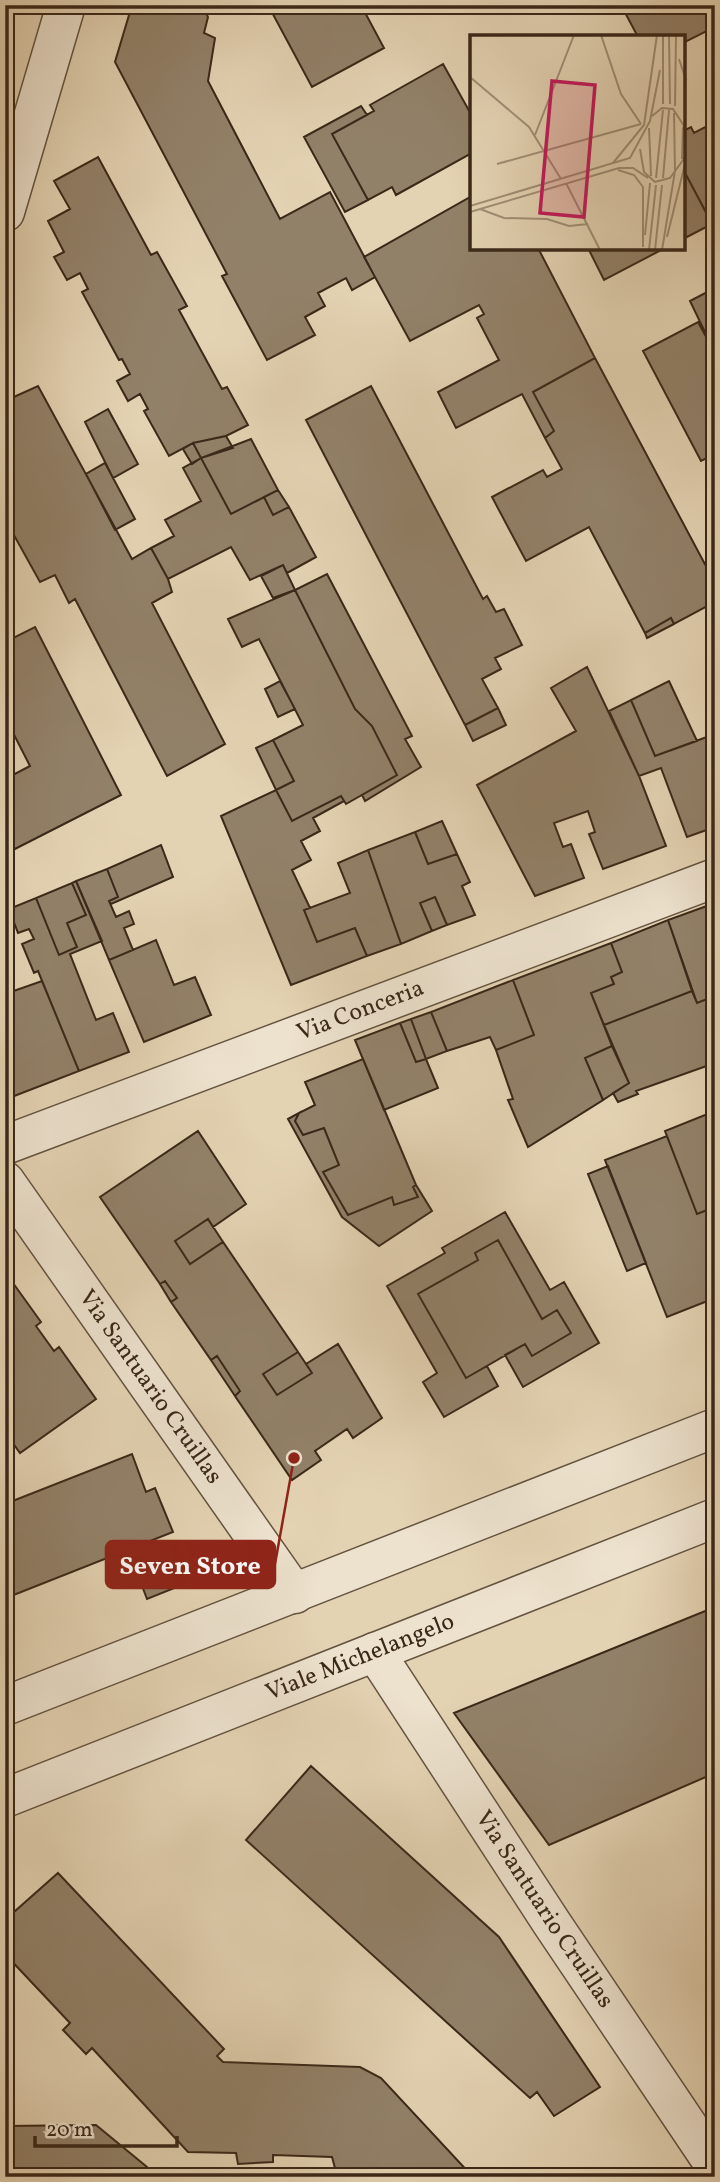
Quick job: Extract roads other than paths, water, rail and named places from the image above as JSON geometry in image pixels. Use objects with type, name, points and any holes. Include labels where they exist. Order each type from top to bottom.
[{"type":"street","points":[[5,212],[66,5]]},
{"type":"street","name":"Via Conceria","points":[[5,1145],[715,878]]},
{"type":"street","name":"Via Santuario Cruillas","points":[[5,1181],[295,1594]]},
{"type":"street","points":[[5,1706],[715,1429]]},
{"type":"street","name":"Viale Michelangelo","points":[[5,1798],[715,1518]]},
{"type":"street","name":"Via Santuario Cruillas","points":[[375,1652],[551,1922],[715,2166]]},
{"type":"place","name":"Seven Store","points":[[294,1458]]}]
